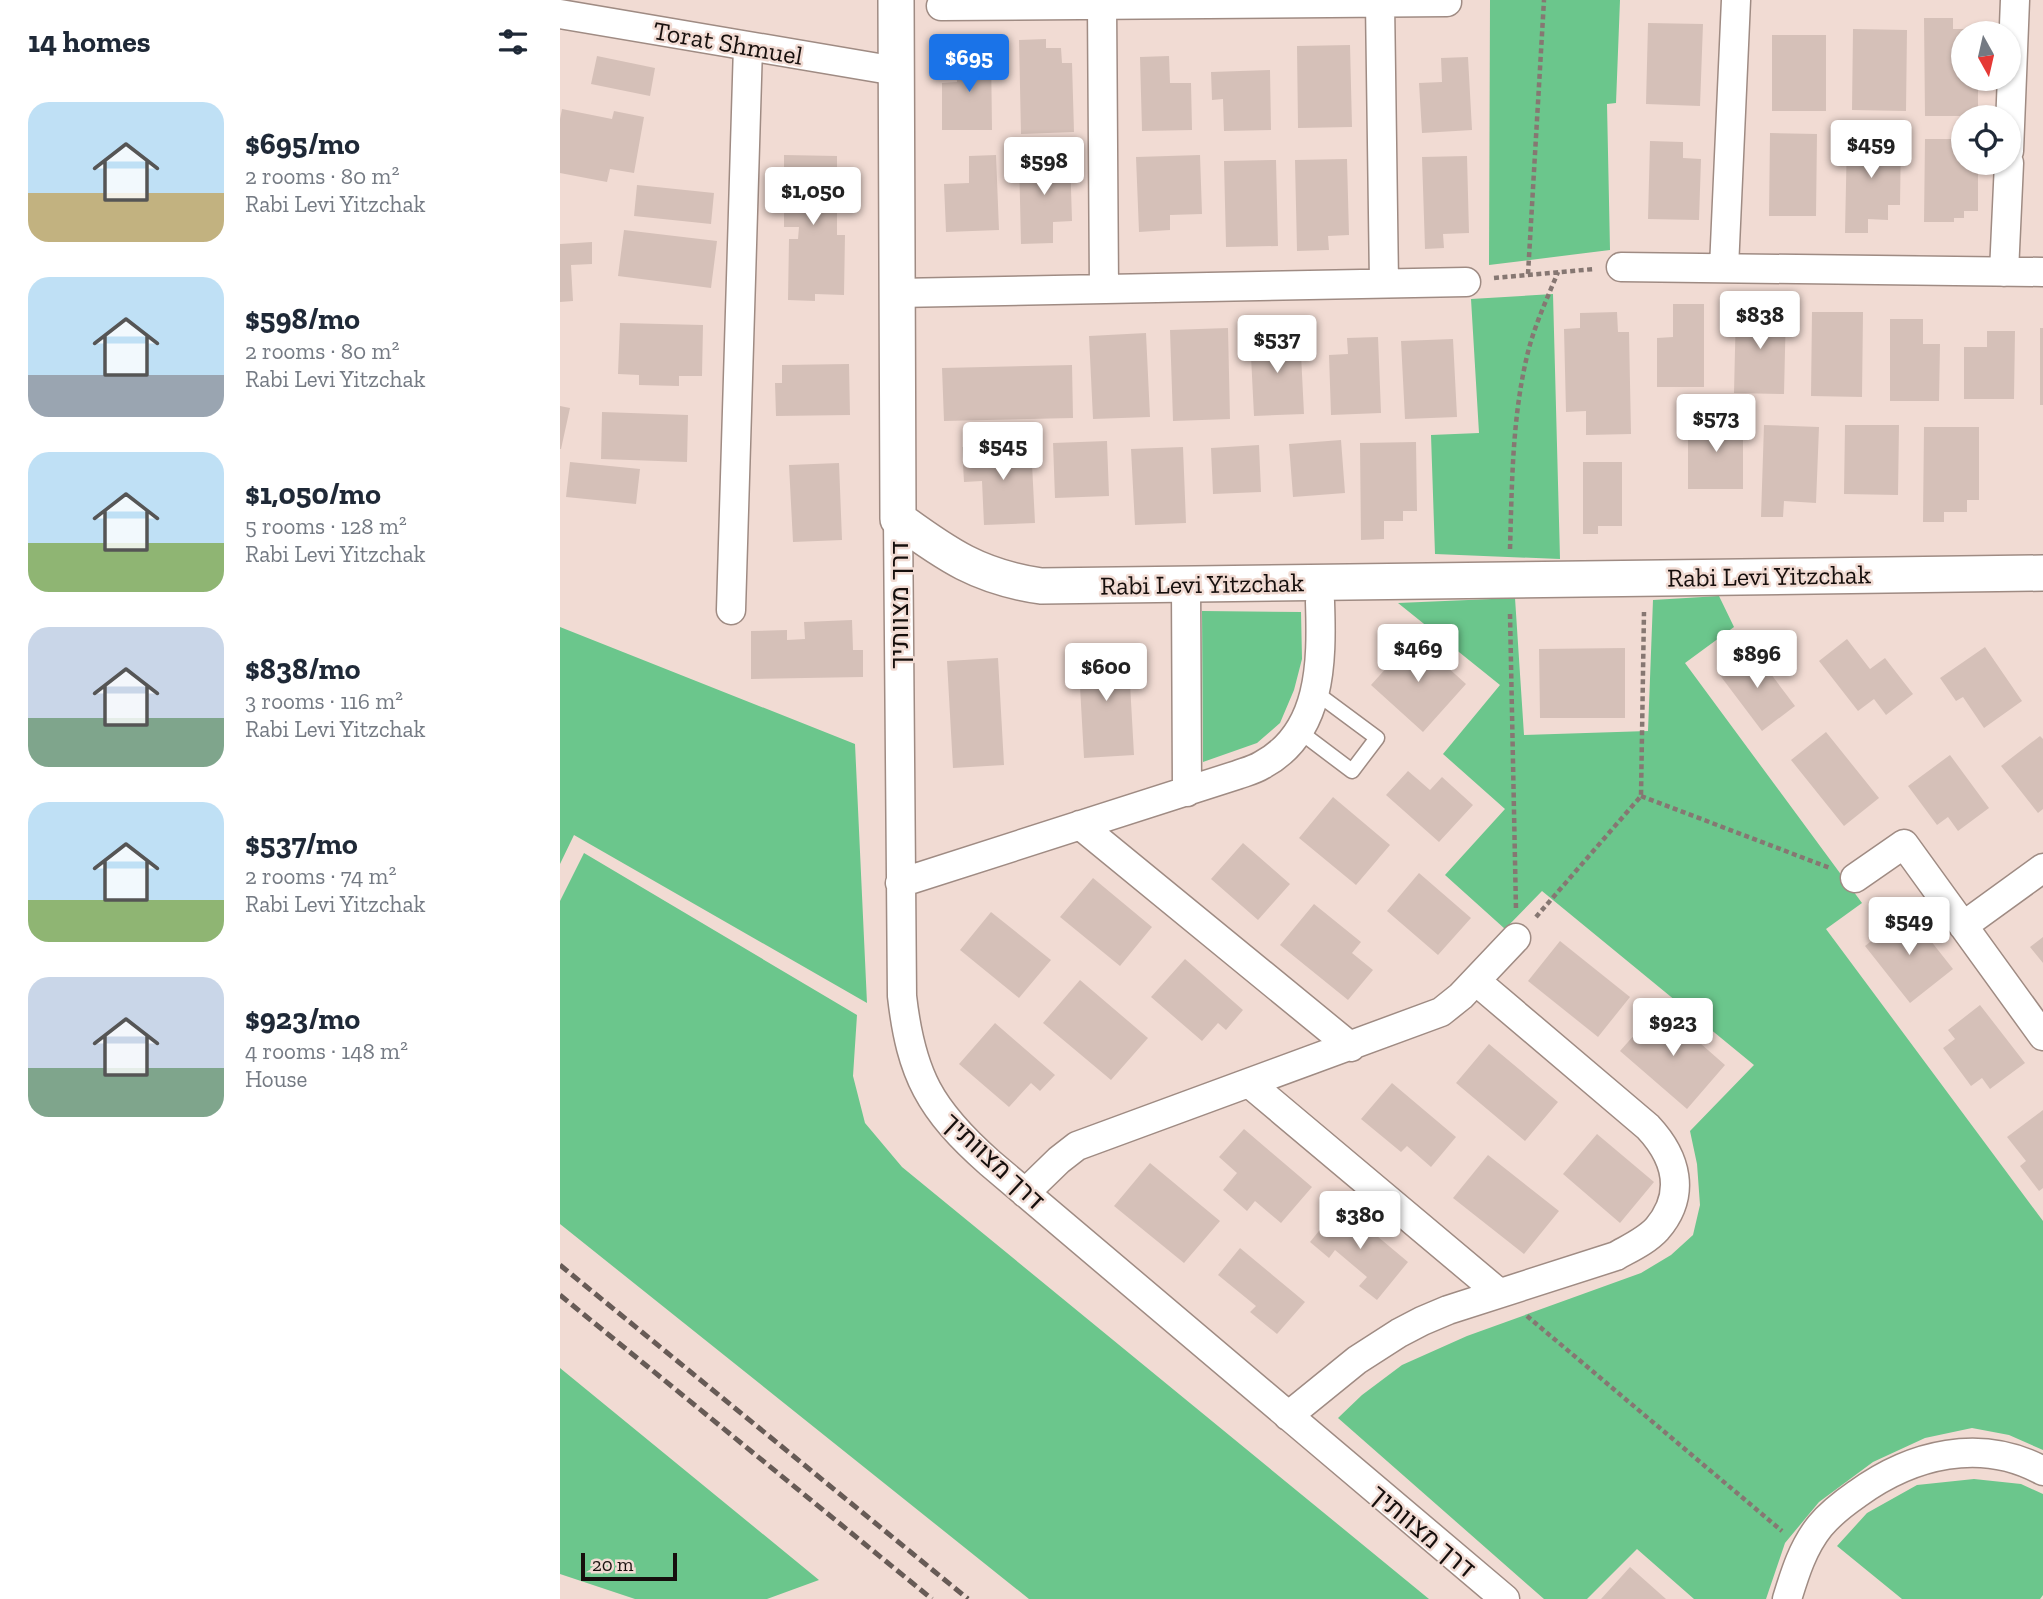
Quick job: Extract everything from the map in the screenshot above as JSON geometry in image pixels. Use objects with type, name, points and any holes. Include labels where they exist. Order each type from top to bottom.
[{"type":"street","points":[[895,0],[898,519]]},
{"type":"street","points":[[1724,268],[1736,0]]},
{"type":"street","points":[[2011,105],[2015,0]]},
{"type":"street","points":[[1380,2],[1384,283]]},
{"type":"street","points":[[941,6],[1447,2]]},
{"type":"street","points":[[1102,4],[1104,289]]},
{"type":"street","name":"Torat Shmuel","points":[[560,14],[896,71]]},
{"type":"street","points":[[731,610],[748,46]]},
{"type":"street","points":[[2004,272],[2008,175]]},
{"type":"street","points":[[1621,267],[2043,272]]},
{"type":"street","points":[[897,293],[1466,282]]},
{"type":"street","name":"Rabi Levi Yitzchak","points":[[898,519],[958,561],[998,578],[1041,586],[2043,573]]},
{"type":"street","name":"דרך מצוותיך","points":[[898,519],[902,996],[911,1050],[932,1099],[947,1122],[1025,1193],[1505,1599]]},
{"type":"street","points":[[1186,584],[1187,792]]},
{"type":"street","points":[[900,883],[1187,792],[1262,765],[1281,752],[1307,718],[1315,692],[1321,655],[1320,602]]},
{"type":"street","points":[[1080,825],[1350,1047]]},
{"type":"street","points":[[1855,878],[1904,844],[2043,1037]]},
{"type":"street","points":[[1963,926],[2043,868]]},
{"type":"street","points":[[1025,1193],[1077,1146],[1441,1012],[1461,996],[1516,939]]},
{"type":"street","points":[[1288,1416],[1357,1360],[1399,1333],[1448,1310],[1616,1256],[1639,1244],[1656,1230],[1668,1213],[1674,1195],[1675,1177],[1662,1142],[1648,1127],[1476,981]]},
{"type":"street","points":[[1249,1083],[1499,1293]]},
{"type":"street","points":[[1787,1599],[1805,1550],[1821,1525],[1853,1496],[1900,1467],[1931,1457],[1963,1452],[1995,1454],[2027,1462],[2043,1471]]},
{"type":"lane","points":[[1299,731],[1352,771],[1377,737],[1315,692]]},
{"type":"path","points":[[1528,274],[1544,0]]},
{"type":"path","points":[[1466,282],[1621,267]]},
{"type":"path","points":[[1516,939],[1642,796],[1644,578]]},
{"type":"path","points":[[1642,796],[1855,878]]},
{"type":"path","points":[[1499,1293],[1805,1550]]},
{"type":"green space","points":[[1490,0],[1620,0],[1616,103],[1607,104],[1610,250],[1489,265]]},
{"type":"green space","points":[[1553,294],[1560,559],[1435,554],[1431,435],[1479,433],[1471,299]]},
{"type":"green space","points":[[1719,596],[1734,627],[1685,663],[1862,903],[1826,929],[2043,1221],[2043,1450],[2009,1435],[1972,1428],[1925,1438],[1873,1462],[1819,1502],[1785,1543],[1766,1599],[1694,1599],[1637,1549],[1587,1599],[1544,1599],[1338,1418],[1362,1395],[1402,1365],[1467,1336],[1641,1273],[1671,1255],[1693,1235],[1700,1205],[1697,1164],[1690,1131],[1754,1065],[1542,891],[1505,929],[1445,875],[1505,809],[1443,754],[1500,685],[1398,603],[1515,598],[1524,735],[1648,731],[1653,600]]},
{"type":"green space","points":[[1202,611],[1301,612],[1302,659],[1294,690],[1280,723],[1257,743],[1203,762]]},
{"type":"green space","points":[[560,627],[855,744],[867,1003],[574,835],[560,864]]},
{"type":"green space","points":[[584,853],[857,1015],[853,1076],[865,1123],[902,1167],[1429,1599],[1029,1599],[560,1224],[560,901]]},
{"type":"green space","points":[[560,1368],[819,1580],[767,1599],[635,1599],[560,1574]]},
{"type":"green space","points":[[1974,1479],[2021,1484],[2043,1494],[2043,1595],[2040,1599],[1902,1599],[1837,1546],[1867,1513],[1917,1485]]},
{"type":"building","points":[[1924,18],[1953,18],[1951,91],[1978,91],[1978,105],[1951,105],[1951,116],[1925,116]]},
{"type":"building","points":[[1648,23],[1703,24],[1700,106],[1646,104]]},
{"type":"building","points":[[1853,29],[1907,30],[1906,111],[1852,110]]},
{"type":"building","points":[[1772,35],[1826,35],[1826,111],[1772,111]]},
{"type":"building","points":[[1046,39],[1046,48],[1061,48],[1062,63],[1072,63],[1074,132],[1021,134],[1019,40]]},
{"type":"building","points":[[1350,45],[1352,127],[1298,128],[1297,46]]},
{"type":"building","points":[[956,51],[991,51],[992,130],[942,130],[942,83],[957,82]]},
{"type":"building","points":[[597,56],[655,68],[650,96],[591,84]]},
{"type":"building","points":[[1169,56],[1170,83],[1191,83],[1192,130],[1142,131],[1140,57]]},
{"type":"building","points":[[1468,57],[1472,130],[1422,133],[1419,83],[1442,82],[1441,58]]},
{"type":"building","points":[[1270,70],[1271,130],[1224,131],[1223,99],[1212,100],[1211,72]]},
{"type":"building","points":[[562,109],[612,119],[614,111],[644,117],[634,173],[610,169],[607,182],[560,173]]},
{"type":"building","points":[[1770,133],[1817,134],[1816,216],[1769,216]]},
{"type":"building","points":[[1847,136],[1901,137],[1900,205],[1888,205],[1888,220],[1868,219],[1868,233],[1845,233]]},
{"type":"building","points":[[1925,139],[1951,139],[1951,175],[1978,175],[1978,211],[1964,211],[1964,218],[1954,218],[1954,222],[1924,222]]},
{"type":"building","points":[[1650,141],[1683,142],[1683,158],[1701,159],[1699,220],[1648,219]]},
{"type":"building","points":[[784,155],[837,156],[837,235],[845,235],[844,295],[815,294],[815,301],[788,300],[789,239],[798,239],[799,227],[784,227]]},
{"type":"building","points":[[996,155],[999,230],[946,232],[944,184],[969,183],[969,156]]},
{"type":"building","points":[[1200,155],[1202,214],[1170,215],[1170,230],[1139,232],[1136,157]]},
{"type":"building","points":[[1467,156],[1469,233],[1443,234],[1444,248],[1425,249],[1422,157]]},
{"type":"building","points":[[1070,157],[1072,221],[1053,222],[1053,243],[1021,244],[1019,158]]},
{"type":"building","points":[[1347,159],[1349,235],[1328,236],[1329,250],[1297,251],[1295,160]]},
{"type":"building","points":[[1276,160],[1278,246],[1226,247],[1224,161]]},
{"type":"building","points":[[637,185],[714,193],[711,224],[634,216]]},
{"type":"building","points":[[624,230],[717,241],[711,288],[618,276]]},
{"type":"building","points":[[592,242],[592,264],[571,265],[573,301],[560,302],[560,244]]},
{"type":"building","points":[[1673,304],[1704,304],[1704,387],[1657,387],[1657,338],[1673,337]]},
{"type":"building","points":[[1736,308],[1786,309],[1784,394],[1734,393]]},
{"type":"building","points":[[1617,312],[1618,332],[1629,332],[1631,434],[1586,435],[1586,411],[1566,412],[1564,329],[1580,328],[1580,313]]},
{"type":"building","points":[[1812,312],[1863,312],[1862,397],[1811,396]]},
{"type":"building","points":[[1890,319],[1923,319],[1923,344],[1940,344],[1939,401],[1890,401]]},
{"type":"building","points":[[620,323],[703,325],[702,376],[679,376],[679,386],[639,385],[639,375],[618,374]]},
{"type":"building","points":[[1228,328],[1230,419],[1173,421],[1170,330]]},
{"type":"building","points":[[2040,328],[2043,328],[2043,405],[2040,405]]},
{"type":"building","points":[[1987,331],[2015,331],[2014,399],[1964,399],[1964,347],[1987,347]]},
{"type":"building","points":[[1146,333],[1150,417],[1093,419],[1089,336]]},
{"type":"building","points":[[1300,334],[1304,414],[1254,416],[1250,336]]},
{"type":"building","points":[[1378,337],[1381,413],[1331,415],[1329,355],[1348,354],[1347,338]]},
{"type":"building","points":[[1453,339],[1457,417],[1405,419],[1401,341]]},
{"type":"building","points":[[849,364],[850,415],[776,416],[775,383],[782,383],[782,365]]},
{"type":"building","points":[[1072,365],[1073,418],[944,421],[942,368]]},
{"type":"building","points":[[560,406],[570,408],[561,449],[560,449]]},
{"type":"building","points":[[602,412],[688,415],[687,462],[601,459]]},
{"type":"building","points":[[1688,418],[1743,418],[1743,489],[1688,489]]},
{"type":"building","points":[[1764,425],[1819,427],[1816,503],[1784,501],[1783,517],[1761,517]]},
{"type":"building","points":[[1845,425],[1899,425],[1898,495],[1844,494]]},
{"type":"building","points":[[1924,427],[1979,427],[1979,500],[1967,500],[1967,512],[1944,512],[1944,522],[1923,522]]},
{"type":"building","points":[[1341,440],[1345,493],[1293,497],[1289,444]]},
{"type":"building","points":[[1107,441],[1109,496],[1055,498],[1053,443]]},
{"type":"building","points":[[1416,442],[1417,511],[1403,511],[1403,521],[1384,521],[1384,539],[1361,540],[1360,443]]},
{"type":"building","points":[[1031,444],[1035,523],[984,525],[982,481],[964,482],[962,447]]},
{"type":"building","points":[[1259,445],[1261,492],[1213,494],[1211,448]]},
{"type":"building","points":[[1183,447],[1186,523],[1135,525],[1131,449]]},
{"type":"building","points":[[570,462],[640,469],[636,504],[566,497]]},
{"type":"building","points":[[1583,462],[1622,462],[1622,526],[1598,526],[1598,534],[1583,534]]},
{"type":"building","points":[[839,463],[842,540],[793,542],[789,465]]},
{"type":"building","points":[[852,620],[853,650],[863,650],[863,677],[751,679],[751,631],[787,630],[787,640],[805,639],[804,622]]},
{"type":"building","points":[[1414,637],[1466,684],[1423,732],[1371,685]]},
{"type":"building","points":[[1847,639],[1870,669],[1885,658],[1913,694],[1886,715],[1874,699],[1858,711],[1819,661]]},
{"type":"building","points":[[1985,647],[2022,701],[1984,728],[1963,697],[1956,701],[1940,678]]},
{"type":"building","points":[[1128,648],[1134,755],[1084,758],[1078,651]]},
{"type":"building","points":[[1625,648],[1625,718],[1540,718],[1539,649]]},
{"type":"building","points":[[1752,649],[1795,706],[1762,731],[1719,674]]},
{"type":"building","points":[[998,658],[1004,765],[953,768],[947,661]]},
{"type":"building","points":[[1826,732],[1879,798],[1844,826],[1791,760]]},
{"type":"building","points":[[2040,736],[2043,739],[2043,809],[2038,813],[2001,766]]},
{"type":"building","points":[[1950,755],[1989,808],[1958,831],[1948,817],[1937,825],[1908,786]]},
{"type":"building","points":[[1408,771],[1430,790],[1442,777],[1473,805],[1439,842],[1386,795]]},
{"type":"building","points":[[1333,797],[1390,845],[1356,885],[1299,838]]},
{"type":"building","points":[[1243,843],[1290,884],[1258,920],[1211,879]]},
{"type":"building","points":[[1419,873],[1471,918],[1438,955],[1387,911]]},
{"type":"building","points":[[1093,878],[1152,927],[1120,966],[1060,917]]},
{"type":"building","points":[[1314,904],[1361,942],[1352,953],[1373,970],[1348,1000],[1280,945]]},
{"type":"building","points":[[991,912],[1051,960],[1019,998],[960,950]]},
{"type":"building","points":[[1908,912],[1953,969],[1910,1003],[1865,946]]},
{"type":"building","points":[[2043,937],[2043,963],[2030,947]]},
{"type":"building","points":[[1560,941],[1630,997],[1598,1037],[1528,981]]},
{"type":"building","points":[[1185,959],[1243,1010],[1226,1030],[1218,1023],[1202,1041],[1151,997]]},
{"type":"building","points":[[1080,980],[1148,1038],[1111,1080],[1043,1023]]},
{"type":"building","points":[[1980,1005],[2025,1063],[1990,1089],[1982,1078],[1971,1086],[1943,1048],[1955,1039],[1948,1030]]},
{"type":"building","points":[[1659,1007],[1725,1065],[1687,1109],[1620,1051]]},
{"type":"building","points":[[995,1023],[1055,1075],[1040,1091],[1031,1083],[1009,1107],[959,1064]]},
{"type":"building","points":[[1489,1044],[1558,1102],[1525,1141],[1456,1083]]},
{"type":"building","points":[[1392,1083],[1456,1137],[1431,1167],[1407,1146],[1401,1152],[1361,1119]]},
{"type":"building","points":[[2043,1110],[2043,1188],[2039,1191],[2020,1166],[2026,1161],[2007,1137]]},
{"type":"building","points":[[1244,1129],[1312,1187],[1281,1223],[1255,1201],[1247,1211],[1223,1190],[1237,1173],[1219,1157]]},
{"type":"building","points":[[1597,1134],[1654,1182],[1620,1223],[1563,1174]]},
{"type":"building","points":[[1488,1155],[1559,1211],[1524,1254],[1453,1198]]},
{"type":"building","points":[[1150,1163],[1220,1221],[1184,1263],[1114,1206]]},
{"type":"building","points":[[1340,1205],[1408,1262],[1377,1300],[1359,1286],[1367,1277],[1335,1250],[1329,1258],[1310,1242]]},
{"type":"building","points":[[1240,1248],[1305,1302],[1277,1334],[1250,1312],[1256,1306],[1218,1275]]},
{"type":"building","points":[[1630,1567],[1666,1599],[1601,1599]]},
{"type":"railway","points":[[560,1265],[968,1599]]},
{"type":"railway","points":[[560,1295],[932,1599]]}]
